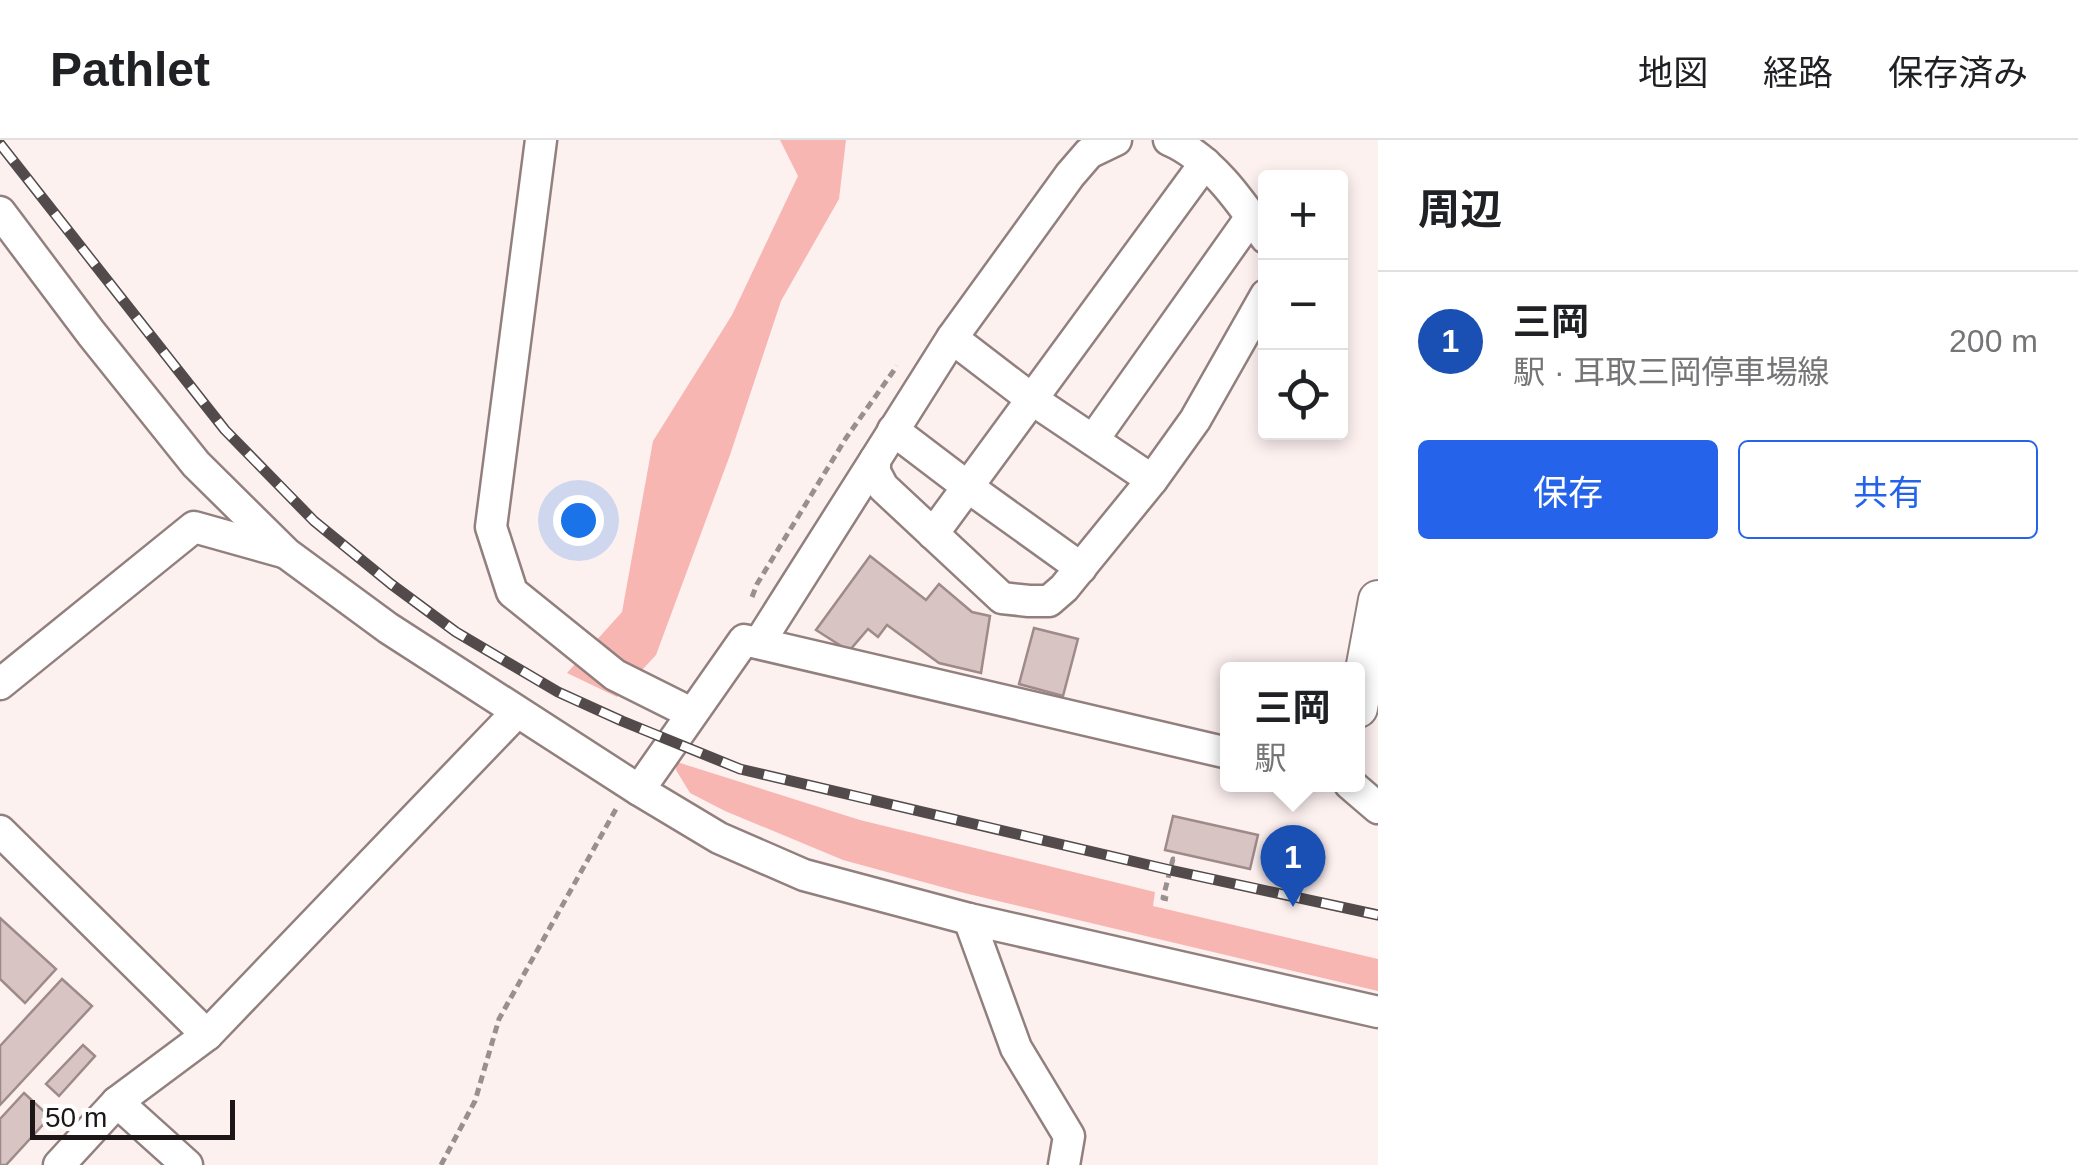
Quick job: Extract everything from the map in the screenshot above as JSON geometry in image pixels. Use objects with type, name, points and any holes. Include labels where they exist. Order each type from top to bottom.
[{"type":"main road","points":[[1365,670],[1378,600]]},
{"type":"street","points":[[541,140],[491,527],[512,592],[616,676],[691,713]]},
{"type":"street","points":[[759,643],[952,338],[1070,175],[1089,153],[1116,140]]},
{"type":"street","points":[[1093,440],[1258,228],[1205,164],[1169,140]]},
{"type":"street","points":[[933,534],[1205,164]]},
{"type":"street","points":[[0,212],[196,464],[286,553],[388,628],[720,838],[804,874],[969,919],[1378,1012]]},
{"type":"street","points":[[875,460],[874,472],[883,487],[1002,598],[1049,601],[1152,480],[1195,420],[1258,308]]},
{"type":"street","points":[[952,338],[1033,400],[1152,480]]},
{"type":"street","points":[[893,430],[1081,568]]},
{"type":"street","points":[[0,684],[194,527],[286,553]]},
{"type":"street","points":[[634,787],[674,744],[691,713],[744,640],[1220,750]]},
{"type":"street","points":[[59,1165],[117,1102],[207,1035],[516,712]]},
{"type":"street","points":[[0,832],[207,1035]]},
{"type":"street","points":[[969,919],[1016,1048],[1069,1136],[1064,1165]]},
{"type":"street","points":[[117,1102],[186,1165]]},
{"type":"path","points":[[441,1165],[474,1101],[498,1019],[634,787]]},
{"type":"path","points":[[1168,899],[1163,898],[1172,859],[1177,860]]},
{"type":"shaded area","points":[[780,140],[846,140],[839,199],[781,301],[730,455],[656,655],[617,697],[567,673],[622,612],[653,441],[732,315],[798,176]]},
{"type":"shaded area","points":[[677,762],[860,820],[1155,892],[1153,906],[1378,959],[1378,991],[960,892],[843,860],[690,793],[676,770]]},
{"type":"building","points":[[870,556],[926,600],[939,584],[972,612],[990,616],[981,673],[939,663],[887,625],[878,637],[868,629],[849,651],[816,630]]},
{"type":"building","points":[[1034,628],[1078,639],[1063,696],[1019,684]]},
{"type":"building","points":[[1173,816],[1258,835],[1250,869],[1165,850]]},
{"type":"building","points":[[0,918],[56,969],[25,1003],[0,979]]},
{"type":"building","points":[[62,979],[92,1006],[0,1105],[0,1046]]},
{"type":"building","points":[[83,1045],[95,1056],[59,1096],[46,1084]]},
{"type":"building","points":[[24,1093],[50,1117],[6,1165],[0,1165],[0,1119]]},
{"type":"railway","points":[[0,144],[225,430],[314,521],[456,632],[558,692],[740,769],[1378,915]]},
{"type":"place","name":"三岡","points":[[1293,907]]}]
